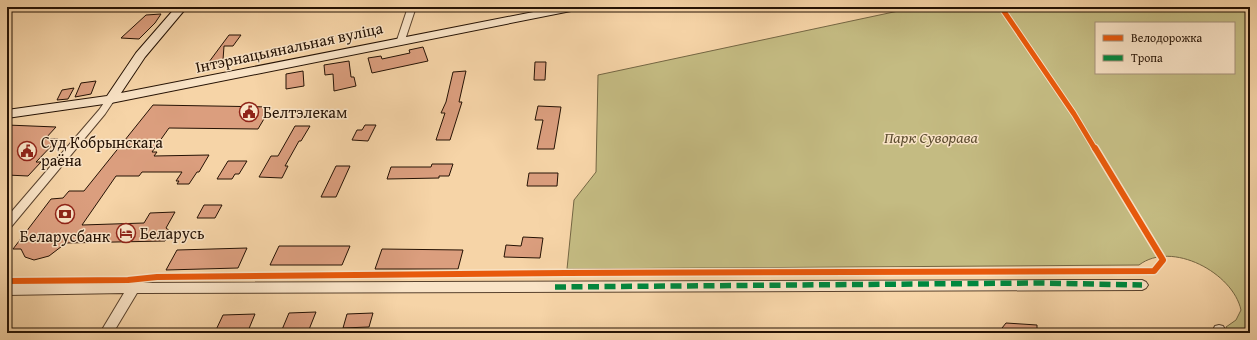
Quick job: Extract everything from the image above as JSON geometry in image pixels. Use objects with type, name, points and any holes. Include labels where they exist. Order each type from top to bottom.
[{"type":"main road","points":[[111,99],[140,55],[182,7]]},
{"type":"main road","name":"Інтэрнацыянальная вуліца","points":[[7,114],[111,99],[401,40],[576,7]]},
{"type":"street","points":[[401,40],[412,7]]},
{"type":"street","points":[[7,224],[102,112],[111,99]]},
{"type":"street","points":[[7,290],[1026,283],[1142,285]]},
{"type":"street","points":[[106,333],[134,288]]},
{"type":"green space","name":"Парк Суворава","points":[[917,7],[1250,7],[1250,333],[1230,333],[1226,327],[1236,320],[1241,310],[1236,296],[1226,284],[1214,273],[1199,264],[1184,258],[1168,256],[1153,258],[1139,265],[567,269],[574,200],[596,172],[598,75]]},
{"type":"building","points":[[161,14],[155,23],[139,39],[121,38],[146,15]]},
{"type":"building","points":[[229,35],[241,35],[233,46],[224,46],[223,60],[221,63],[206,66]]},
{"type":"building","points":[[423,47],[428,61],[372,73],[368,58],[381,56],[382,59],[410,53],[409,50]]},
{"type":"building","points":[[349,61],[351,77],[354,77],[356,86],[334,91],[333,74],[325,75],[324,65]]},
{"type":"building","points":[[535,62],[546,62],[545,80],[534,80]]},
{"type":"building","points":[[303,71],[304,86],[286,89],[286,74]]},
{"type":"building","points":[[466,71],[459,102],[462,102],[450,140],[436,140],[445,113],[441,113],[446,102],[453,72]]},
{"type":"building","points":[[96,81],[91,94],[75,97],[81,83]]},
{"type":"building","points":[[74,88],[68,99],[57,100],[62,90]]},
{"type":"building","points":[[153,105],[271,107],[258,129],[169,128],[152,152],[157,152],[154,156],[209,155],[199,172],[197,172],[189,184],[177,184],[179,181],[176,181],[182,172],[142,172],[139,176],[116,176],[82,225],[144,223],[150,213],[175,212],[166,228],[170,231],[165,241],[66,243],[49,256],[34,260],[25,257],[21,249],[13,249],[51,199],[63,198],[69,191],[84,191]]},
{"type":"building","points":[[538,106],[561,107],[554,149],[537,149],[543,120],[535,120]]},
{"type":"building","name":"Суд Кобрынскага раёна","points":[[7,125],[56,127],[45,139],[58,139],[36,162],[41,162],[28,176],[7,175]]},
{"type":"building","points":[[365,125],[376,125],[368,141],[352,140],[357,130],[362,130]]},
{"type":"building","points":[[295,126],[310,126],[301,141],[299,141],[285,166],[288,166],[282,178],[259,177],[271,156],[278,156]]},
{"type":"building","points":[[228,161],[247,161],[239,174],[235,174],[232,179],[217,179]]},
{"type":"building","points":[[432,164],[453,164],[449,176],[439,176],[439,178],[387,179],[391,167],[431,167]]},
{"type":"building","points":[[336,166],[350,166],[336,197],[321,197]]},
{"type":"building","points":[[529,173],[558,173],[557,186],[527,186]]},
{"type":"building","points":[[204,205],[222,205],[215,218],[197,218]]},
{"type":"building","points":[[523,237],[543,238],[540,258],[504,257],[506,245],[521,246]]},
{"type":"building","points":[[279,246],[350,246],[342,265],[270,265]]},
{"type":"building","points":[[247,248],[238,268],[166,270],[177,250]]},
{"type":"building","points":[[382,249],[463,250],[458,269],[375,269]]},
{"type":"building","points":[[316,312],[308,332],[281,332],[289,313]]},
{"type":"building","points":[[373,313],[369,327],[343,328],[347,314]]},
{"type":"building","points":[[255,314],[248,331],[215,332],[223,315]]},
{"type":"building","points":[[1006,323],[1037,325],[1037,333],[998,333]]},
{"type":"marked path","points":[[555,287],[1040,283],[1142,285]]},
{"type":"cycle path","points":[[7,281],[128,280],[157,277],[566,273],[1154,271],[1163,260],[1074,114],[1001,7]]},
{"type":"place","name":"Белтэлекам","points":[[249,112]]},
{"type":"place","name":"Суд Кобрынскага раёна","points":[[27,151]]},
{"type":"place","name":"Беларусбанк","points":[[65,214]]},
{"type":"place","name":"Беларусь","points":[[126,233]]}]
